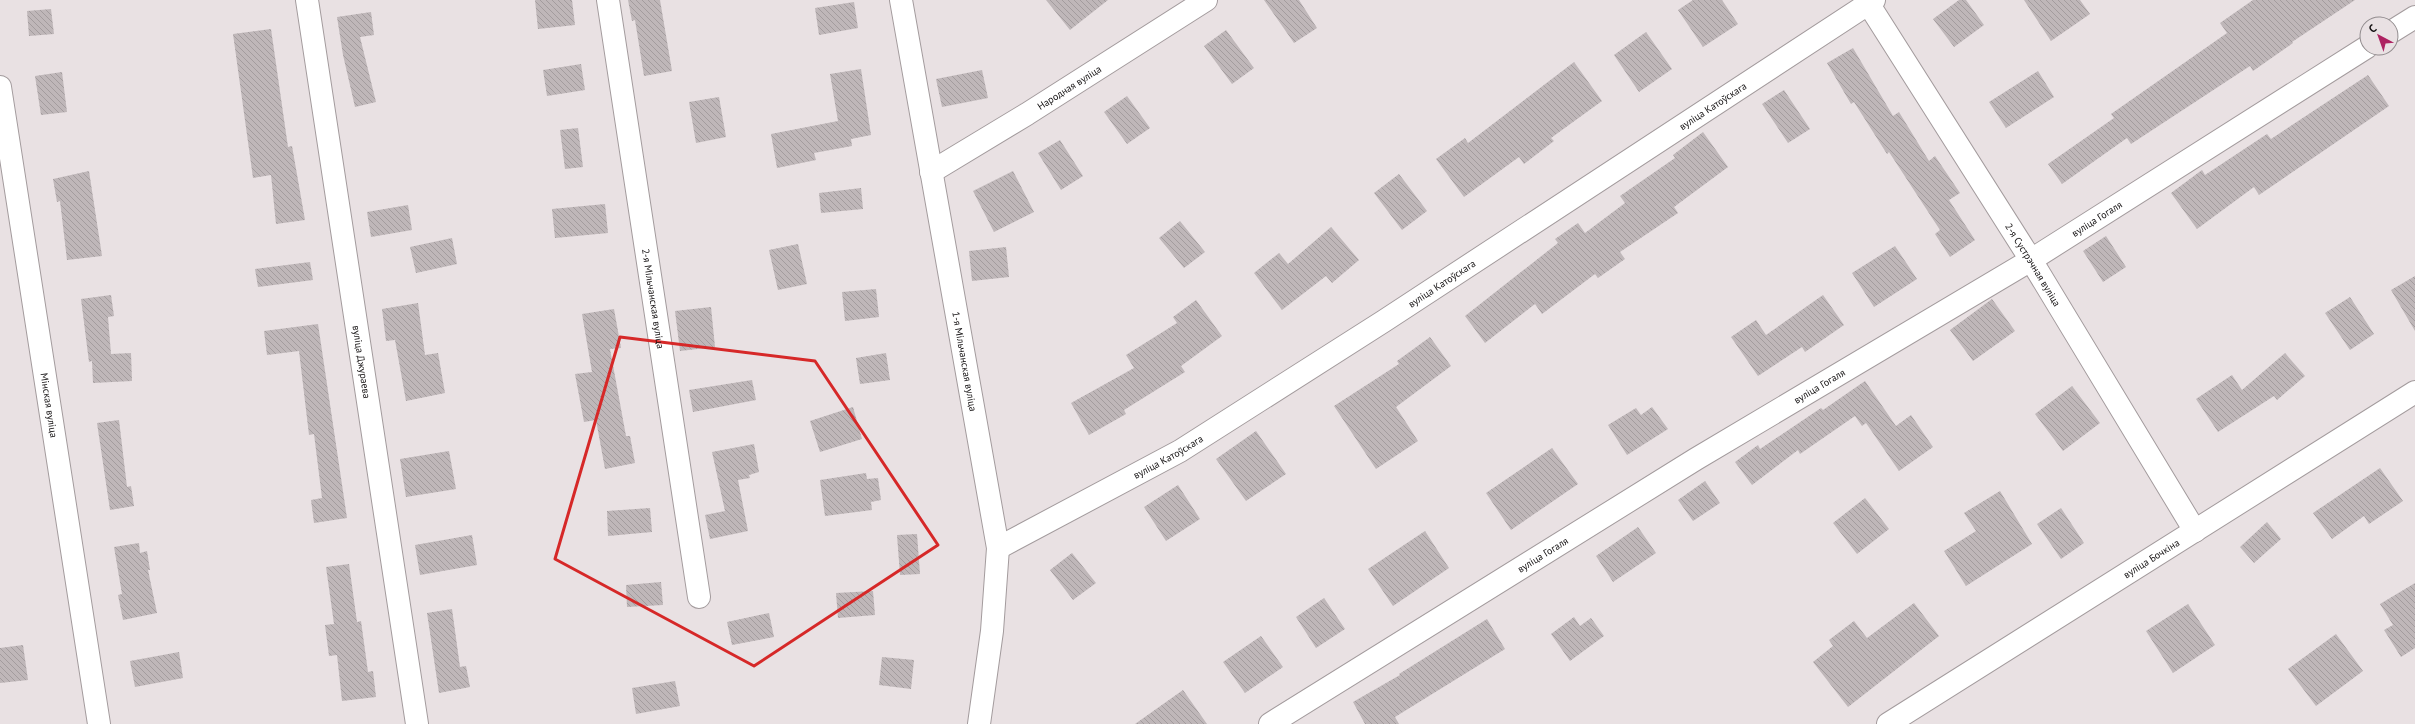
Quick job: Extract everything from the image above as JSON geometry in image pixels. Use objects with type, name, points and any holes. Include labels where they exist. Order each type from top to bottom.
[{"type":"street","name":"вуліца Джураева","points":[[307,0],[417,724]]},
{"type":"street","name":"2-я Мільчанская вуліца","points":[[608,0],[699,597]]},
{"type":"street","name":"1-я Мільчанская вуліца","points":[[901,0],[998,548],[992,631],[979,724]]},
{"type":"street","name":"Народная вуліца","points":[[931,172],[1027,114],[1206,0]]},
{"type":"street","name":"2-я Сустрэчная вуліца","points":[[1869,1],[2196,531]]},
{"type":"street","name":"вуліца Катоўскага","points":[[998,548],[1180,451],[1384,321],[1869,1]]},
{"type":"street","points":[[2399,27],[2415,17]]},
{"type":"street","name":"вуліца Гогаля","points":[[1270,724],[1696,459],[2030,260],[2359,52]]},
{"type":"street","name":"Мінская вуліца","points":[[0,87],[99,724]]},
{"type":"street","name":"вуліца Бочкіна","points":[[1888,724],[2415,392]]},
{"type":"highlighted area","points":[[620,337],[815,361],[938,545],[754,666],[555,559]]},
{"type":"building","points":[[535,0],[572,0],[575,25],[538,29]]},
{"type":"building","points":[[628,0],[660,0],[672,71],[644,76],[635,20],[632,21]]},
{"type":"building","points":[[1046,0],[1108,0],[1070,30]]},
{"type":"building","points":[[1264,0],[1299,0],[1317,28],[1294,43]]},
{"type":"building","points":[[1693,0],[1722,0],[1738,24],[1703,47],[1678,10]]},
{"type":"building","points":[[1959,0],[1966,0],[1984,25],[1954,47],[1933,19]]},
{"type":"building","points":[[2024,0],[2080,0],[2090,14],[2051,41]]},
{"type":"building","points":[[2253,0],[2355,0],[2292,42],[2293,43],[2253,71],[2250,66],[2131,144],[2127,138],[2062,184],[2048,164],[2114,118],[2111,114],[2227,33],[2220,23]]},
{"type":"building","points":[[854,2],[858,28],[819,35],[815,8]]},
{"type":"building","points":[[51,9],[54,34],[29,36],[27,11]]},
{"type":"building","points":[[371,12],[374,35],[360,37],[376,102],[355,107],[343,55],[337,17]]},
{"type":"building","points":[[271,29],[288,147],[292,146],[305,220],[276,224],[271,175],[253,178],[233,34]]},
{"type":"building","points":[[1226,30],[1254,68],[1232,84],[1204,46]]},
{"type":"building","points":[[1646,32],[1672,69],[1639,92],[1614,55]]},
{"type":"building","points":[[1853,48],[1893,116],[1899,112],[1929,161],[1935,156],[1960,193],[1949,200],[1975,240],[1950,257],[1935,234],[1940,230],[1889,152],[1887,154],[1854,102],[1851,104],[1827,63]]},
{"type":"building","points":[[1574,62],[1602,101],[1551,138],[1554,141],[1524,164],[1519,157],[1464,197],[1436,159],[1465,138],[1468,143]]},
{"type":"building","points":[[581,64],[585,90],[547,96],[543,70]]},
{"type":"building","points":[[861,69],[871,135],[851,139],[852,146],[814,153],[816,160],[777,168],[771,134],[838,121],[830,74]]},
{"type":"building","points":[[982,70],[988,98],[942,107],[936,79]]},
{"type":"building","points":[[2038,71],[2054,97],[2006,128],[1989,102]]},
{"type":"building","points":[[62,72],[67,112],[41,115],[35,76]]},
{"type":"building","points":[[2368,75],[2389,106],[2259,195],[2254,187],[2197,229],[2171,193],[2202,170],[2205,175],[2267,134],[2271,139]]},
{"type":"building","points":[[1784,90],[1810,129],[1788,143],[1762,104]]},
{"type":"building","points":[[1127,96],[1150,128],[1127,144],[1104,112]]},
{"type":"building","points":[[719,97],[726,137],[696,143],[689,102]]},
{"type":"building","points":[[578,128],[583,167],[565,169],[560,130]]},
{"type":"building","points":[[1703,132],[1728,167],[1674,207],[1678,213],[1620,252],[1625,259],[1598,278],[1595,274],[1542,314],[1535,304],[1485,343],[1465,316],[1558,243],[1555,239],[1578,223],[1585,233],[1625,203],[1620,196],[1675,158],[1673,155]]},
{"type":"building","points":[[1060,140],[1083,176],[1061,190],[1038,153]]},
{"type":"building","points":[[89,171],[102,256],[67,260],[60,201],[57,202],[53,179]]},
{"type":"building","points":[[1013,171],[1034,212],[994,232],[973,191]]},
{"type":"building","points":[[1399,174],[1427,211],[1402,230],[1374,193]]},
{"type":"building","points":[[861,188],[863,209],[821,213],[819,193]]},
{"type":"building","points":[[605,204],[608,233],[555,238],[552,209]]},
{"type":"building","points":[[408,205],[412,230],[371,237],[367,212]]},
{"type":"building","points":[[1180,221],[1205,252],[1184,268],[1159,238]]},
{"type":"building","points":[[1331,227],[1359,260],[1332,283],[1326,276],[1282,310],[1254,273],[1279,253],[1288,264]]},
{"type":"building","points":[[2106,236],[2126,267],[2103,282],[2083,251]]},
{"type":"building","points":[[452,238],[457,264],[416,273],[410,247]]},
{"type":"building","points":[[798,244],[807,284],[778,290],[769,250]]},
{"type":"building","points":[[1895,246],[1917,279],[1874,307],[1852,273]]},
{"type":"building","points":[[1006,247],[1009,277],[972,281],[969,251]]},
{"type":"building","points":[[310,262],[313,280],[258,287],[255,269]]},
{"type":"building","points":[[2415,276],[2415,331],[2391,290]]},
{"type":"building","points":[[876,289],[879,317],[845,321],[842,292]]},
{"type":"building","points":[[111,295],[114,316],[108,317],[111,354],[131,353],[132,381],[93,383],[92,361],[89,362],[81,299]]},
{"type":"building","points":[[1823,295],[1844,325],[1805,352],[1802,347],[1758,376],[1731,337],[1756,320],[1766,335]]},
{"type":"building","points":[[2350,297],[2374,334],[2350,350],[2325,313]]},
{"type":"building","points":[[1992,299],[2015,331],[1973,361],[1950,330]]},
{"type":"building","points":[[1196,300],[1222,336],[1181,366],[1185,372],[1124,410],[1126,414],[1089,435],[1071,403],[1134,368],[1126,355],[1177,323],[1173,317]]},
{"type":"building","points":[[418,303],[425,355],[438,353],[445,393],[406,401],[395,340],[386,341],[382,309]]},
{"type":"building","points":[[711,307],[715,347],[680,351],[675,311]]},
{"type":"building","points":[[614,309],[621,348],[610,349],[626,436],[630,436],[635,463],[605,469],[596,420],[584,422],[575,374],[592,372],[582,314]]},
{"type":"building","points":[[318,324],[347,518],[314,523],[311,500],[322,498],[314,434],[309,435],[299,351],[267,355],[264,331]]},
{"type":"building","points":[[1430,337],[1451,366],[1396,407],[1418,441],[1376,469],[1334,406],[1399,364],[1397,361]]},
{"type":"building","points":[[886,353],[890,380],[860,384],[856,358]]},
{"type":"building","points":[[2285,353],[2305,376],[2277,400],[2274,396],[2218,432],[2196,399],[2232,375],[2242,390]]},
{"type":"building","points":[[752,380],[756,400],[693,412],[689,390]]},
{"type":"building","points":[[1865,381],[1896,426],[1911,415],[1933,447],[1899,471],[1866,423],[1862,426],[1855,416],[1800,454],[1798,450],[1752,485],[1735,462],[1758,445],[1760,449],[1821,408],[1823,410]]},
{"type":"building","points":[[2072,386],[2100,423],[2063,451],[2035,414]]},
{"type":"building","points":[[853,407],[862,439],[820,452],[810,421]]},
{"type":"building","points":[[1652,407],[1668,429],[1627,455],[1608,425],[1636,408],[1641,415]]},
{"type":"building","points":[[119,420],[127,487],[131,486],[134,506],[110,510],[97,423]]},
{"type":"building","points":[[1256,431],[1286,474],[1246,501],[1216,459]]},
{"type":"building","points":[[754,444],[759,472],[749,475],[750,478],[738,480],[748,531],[710,539],[705,515],[725,511],[712,452]]},
{"type":"building","points":[[1552,448],[1578,484],[1511,530],[1486,493]]},
{"type":"building","points":[[449,451],[456,489],[406,497],[400,459]]},
{"type":"building","points":[[2380,468],[2403,501],[2369,524],[2364,516],[2332,539],[2313,513]]},
{"type":"building","points":[[866,473],[867,479],[878,478],[881,500],[871,502],[872,510],[825,516],[820,480]]},
{"type":"building","points":[[1705,481],[1720,503],[1693,521],[1678,500]]},
{"type":"building","points":[[1178,485],[1200,519],[1166,541],[1144,507]]},
{"type":"building","points":[[2000,491],[2032,544],[1966,586],[1944,551],[1976,531],[1964,513]]},
{"type":"building","points":[[1865,498],[1889,529],[1857,554],[1833,523]]},
{"type":"building","points":[[650,508],[652,532],[608,536],[607,511]]},
{"type":"building","points":[[2061,508],[2084,543],[2061,559],[2037,524]]},
{"type":"building","points":[[2267,522],[2281,539],[2254,563],[2240,547]]},
{"type":"building","points":[[1638,527],[1656,553],[1613,582],[1596,556]]},
{"type":"building","points":[[1425,531],[1449,568],[1393,606],[1368,569]]},
{"type":"building","points":[[917,534],[920,574],[900,575],[897,535]]},
{"type":"building","points":[[472,535],[477,565],[420,575],[415,545]]},
{"type":"building","points":[[139,543],[140,553],[147,551],[150,570],[148,570],[157,613],[123,620],[118,595],[122,594],[114,547]]},
{"type":"building","points":[[1072,553],[1096,583],[1073,600],[1050,570]]},
{"type":"building","points":[[349,564],[357,622],[361,621],[368,672],[373,671],[376,697],[342,701],[337,655],[329,656],[325,625],[334,624],[326,567]]},
{"type":"building","points":[[661,582],[663,605],[627,607],[626,585]]},
{"type":"building","points":[[2415,583],[2415,648],[2401,657],[2384,630],[2393,625],[2380,604]]},
{"type":"building","points":[[873,591],[875,615],[838,618],[836,593]]},
{"type":"building","points":[[1324,598],[1345,629],[1316,648],[1296,617]]},
{"type":"building","points":[[1914,603],[1939,636],[1848,707],[1813,662],[1833,646],[1829,640],[1854,621],[1867,638]]},
{"type":"building","points":[[2188,604],[2215,645],[2173,673],[2146,631]]},
{"type":"building","points":[[452,609],[460,667],[466,666],[470,687],[439,693],[427,613]]},
{"type":"building","points":[[769,613],[774,637],[732,645],[727,622]]},
{"type":"building","points":[[1574,617],[1580,626],[1591,618],[1604,636],[1570,661],[1551,634]]},
{"type":"building","points":[[1487,619],[1505,649],[1395,717],[1399,724],[1365,724],[1353,702],[1400,675],[1399,674]]},
{"type":"building","points":[[2336,634],[2363,671],[2316,706],[2288,669]]},
{"type":"building","points":[[1261,636],[1283,667],[1245,693],[1223,662]]},
{"type":"building","points":[[23,645],[28,680],[0,683],[0,648]]},
{"type":"building","points":[[179,652],[183,678],[135,687],[130,661]]},
{"type":"building","points":[[882,657],[914,660],[911,689],[879,685]]},
{"type":"building","points":[[675,681],[680,706],[636,714],[632,688]]},
{"type":"building","points":[[1183,690],[1207,724],[1135,724]]}]
